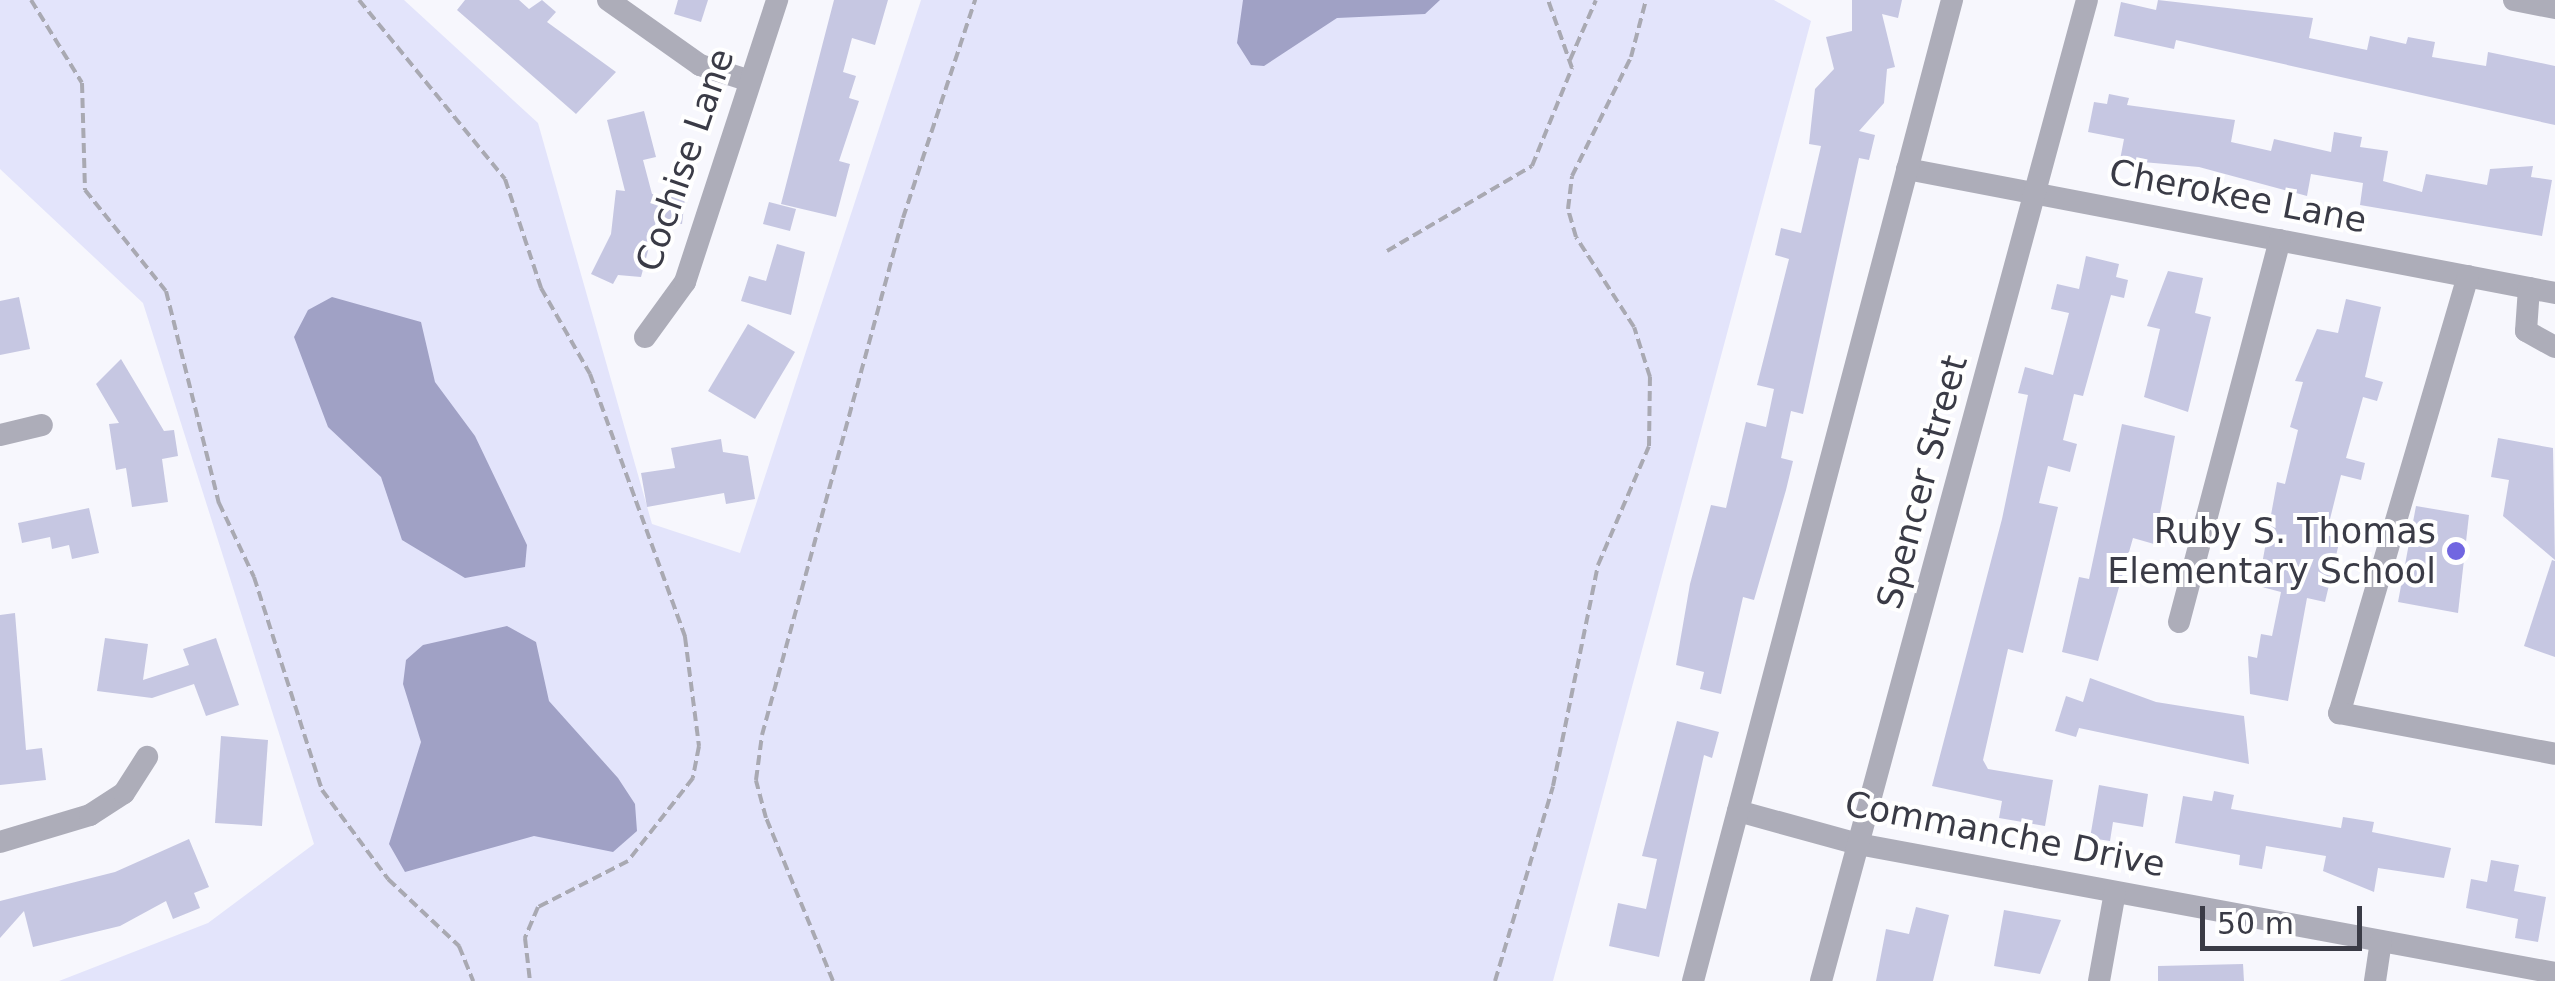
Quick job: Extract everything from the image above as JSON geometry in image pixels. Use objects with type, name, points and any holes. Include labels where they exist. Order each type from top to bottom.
[{"type":"street","points":[[608,0],[700,65],[750,81]]},
{"type":"street","name":"Cochise Lane","points":[[646,336],[685,282],[777,0]]},
{"type":"street","points":[[1693,981],[1952,0]]},
{"type":"street","name":"Spencer Street","points":[[1821,981],[2038,194],[2087,0]]},
{"type":"street","points":[[2514,0],[2555,8]]},
{"type":"street","name":"Cherokee Lane","points":[[1907,169],[2555,292]]},
{"type":"street","points":[[2179,622],[2280,240]]},
{"type":"street","points":[[2468,276],[2339,713],[2555,754]]},
{"type":"street","points":[[2529,288],[2526,330],[2555,347]]},
{"type":"street","points":[[0,435],[42,425]]},
{"type":"street","points":[[0,842],[90,815],[124,793],[148,757]]},
{"type":"street","name":"Commanche Drive","points":[[1738,811],[1858,844],[2555,973]]},
{"type":"street","points":[[2098,981],[2115,892]]},
{"type":"street","points":[[2374,981],[2381,941]]},
{"type":"path","points":[[31,0],[82,83],[85,190],[166,291],[218,503],[254,577],[322,790],[388,879],[459,946],[473,981]]},
{"type":"path","points":[[359,0],[504,178],[540,288],[590,374],[685,636],[699,746],[693,778],[628,861],[538,907],[525,938],[530,981]]},
{"type":"path","points":[[833,981],[766,818],[756,780],[760,750],[903,218],[975,0]]},
{"type":"path","points":[[1548,0],[1570,60]]},
{"type":"path","points":[[1388,251],[1532,166],[1567,97],[1570,60],[1596,0]]},
{"type":"path","points":[[1494,981],[1552,786],[1598,564],[1649,446],[1650,376],[1634,327],[1576,237],[1568,208],[1572,176],[1632,57],[1646,0]]},
{"type":"shaded area","points":[[0,0],[404,0],[538,123],[652,524],[740,553],[921,0],[1774,0],[1811,21],[1553,981],[59,981],[208,923],[314,844],[143,303],[0,169]]},
{"type":"water","points":[[1243,0],[1440,0],[1425,14],[1337,18],[1264,66],[1251,65],[1237,43]]},
{"type":"water","points":[[332,297],[421,322],[435,382],[475,436],[527,545],[525,567],[465,578],[402,540],[381,477],[328,427],[294,337],[308,310]]},
{"type":"water","points":[[507,626],[536,642],[549,701],[618,778],[635,804],[637,831],[613,852],[534,836],[405,872],[389,844],[421,742],[403,684],[406,660],[423,645]]},
{"type":"building","points":[[465,0],[519,0],[529,9],[542,0],[556,12],[547,22],[616,72],[576,114],[457,10]]},
{"type":"building","points":[[678,0],[708,0],[701,22],[674,14]]},
{"type":"building","points":[[834,0],[888,0],[875,45],[852,38],[843,72],[856,76],[849,98],[859,101],[839,161],[850,164],[836,217],[781,204]]},
{"type":"building","points":[[1852,0],[1902,0],[1898,18],[1882,14],[1895,67],[1887,69],[1884,103],[1859,131],[1875,135],[1869,160],[1859,158],[1803,414],[1791,411],[1781,458],[1793,461],[1786,490],[1754,600],[1743,597],[1721,694],[1700,689],[1704,672],[1676,665],[1690,584],[1711,505],[1726,508],[1746,422],[1766,427],[1774,389],[1757,385],[1789,259],[1775,255],[1781,228],[1801,233],[1821,146],[1809,144],[1815,89],[1834,69],[1826,37],[1852,31]]},
{"type":"building","points":[[2158,0],[2313,18],[2309,38],[2367,50],[2370,36],[2406,44],[2408,37],[2435,42],[2432,57],[2486,66],[2488,52],[2555,66],[2555,125],[2176,40],[2174,49],[2114,36],[2121,2],[2156,10]]},
{"type":"building","points":[[2109,94],[2129,98],[2127,105],[2235,120],[2231,142],[2271,151],[2274,139],[2331,152],[2334,132],[2362,137],[2360,147],[2388,151],[2383,181],[2422,192],[2426,174],[2487,185],[2490,169],[2533,166],[2531,177],[2552,180],[2542,236],[2360,205],[2363,183],[2311,174],[2307,196],[2199,167],[2120,160],[2124,139],[2088,132],[2094,102],[2107,104]]},
{"type":"building","points":[[644,111],[656,157],[643,160],[652,194],[685,198],[682,224],[656,221],[641,277],[618,275],[613,284],[591,274],[611,234],[616,190],[625,191],[607,120]]},
{"type":"building","points":[[769,202],[796,209],[790,231],[763,224]]},
{"type":"building","points":[[777,244],[805,252],[791,315],[741,301],[749,276],[766,281]]},
{"type":"building","points":[[2086,256],[2119,264],[2116,277],[2128,280],[2124,298],[2111,295],[2083,396],[2074,394],[2063,440],[2077,444],[2070,472],[2048,466],[2039,503],[2058,507],[2023,653],[2008,649],[1983,760],[1988,769],[2053,780],[2045,826],[1999,818],[2002,801],[1932,786],[2002,519],[2028,395],[2018,393],[2025,367],[2053,375],[2069,313],[2051,309],[2057,284],[2079,289]]},
{"type":"building","points":[[2168,271],[2203,278],[2195,313],[2211,317],[2188,412],[2144,397],[2160,329],[2147,326]]},
{"type":"building","points":[[19,297],[30,349],[0,355],[0,301]]},
{"type":"building","points":[[2346,299],[2381,307],[2365,377],[2383,382],[2377,401],[2363,397],[2346,458],[2365,463],[2361,480],[2341,475],[2326,535],[2340,539],[2325,602],[2307,598],[2288,701],[2250,694],[2248,656],[2257,658],[2261,634],[2272,636],[2281,592],[2258,586],[2277,482],[2285,484],[2298,430],[2290,427],[2303,382],[2295,381],[2317,329],[2338,333]]},
{"type":"building","points":[[748,324],[795,352],[755,419],[708,391]]},
{"type":"building","points":[[121,359],[164,431],[174,430],[178,456],[162,459],[168,502],[132,507],[126,468],[116,470],[109,424],[119,423],[96,384]]},
{"type":"building","points":[[2122,424],[2175,436],[2154,544],[2133,538],[2098,661],[2062,652],[2079,577],[2089,579]]},
{"type":"building","points":[[2498,438],[2553,448],[2555,560],[2503,516],[2509,480],[2491,477]]},
{"type":"building","points":[[721,439],[723,452],[748,456],[755,499],[726,504],[724,493],[647,507],[641,473],[675,468],[671,448]]},
{"type":"building","points":[[2416,506],[2469,515],[2458,613],[2398,602]]},
{"type":"building","points":[[89,508],[99,553],[72,559],[69,545],[52,549],[50,537],[22,543],[18,523]]},
{"type":"building","points":[[2552,560],[2555,561],[2555,657],[2524,646]]},
{"type":"building","points":[[15,613],[26,750],[42,748],[46,780],[0,785],[0,615]]},
{"type":"building","points":[[105,638],[148,644],[143,680],[189,665],[183,649],[216,638],[239,705],[206,716],[194,684],[152,698],[97,691]]},
{"type":"building","points":[[2090,678],[2156,702],[2244,716],[2249,764],[2079,728],[2076,737],[2055,731],[2066,696],[2083,702]]},
{"type":"building","points":[[1677,721],[1719,732],[1712,758],[1704,755],[1659,957],[1609,946],[1618,903],[1646,909],[1657,859],[1642,856]]},
{"type":"building","points":[[221,736],[268,740],[262,826],[215,823]]},
{"type":"building","points":[[2099,785],[2148,794],[2143,827],[2113,822],[2110,841],[2090,838]]},
{"type":"building","points":[[2214,791],[2234,795],[2231,809],[2341,828],[2343,817],[2374,822],[2372,832],[2451,848],[2444,878],[2378,868],[2374,892],[2323,871],[2326,856],[2266,846],[2262,869],[2239,865],[2240,855],[2175,843],[2183,796],[2212,801]]},
{"type":"building","points":[[189,839],[209,887],[194,893],[200,908],[173,919],[166,901],[120,926],[33,947],[24,911],[0,938],[0,901],[115,872]]},
{"type":"building","points":[[2491,860],[2519,865],[2514,891],[2546,897],[2538,942],[2515,938],[2518,919],[2466,908],[2471,879],[2487,882]]},
{"type":"building","points":[[1916,907],[1949,915],[1933,981],[1876,981],[1886,929],[1909,934]]},
{"type":"building","points":[[2004,910],[2061,920],[2040,974],[1994,966]]},
{"type":"building","points":[[2243,964],[2244,981],[2158,981],[2158,966]]},
{"type":"place","name":"Ruby S. Thomas Elementary School","points":[[2456,551]]}]
